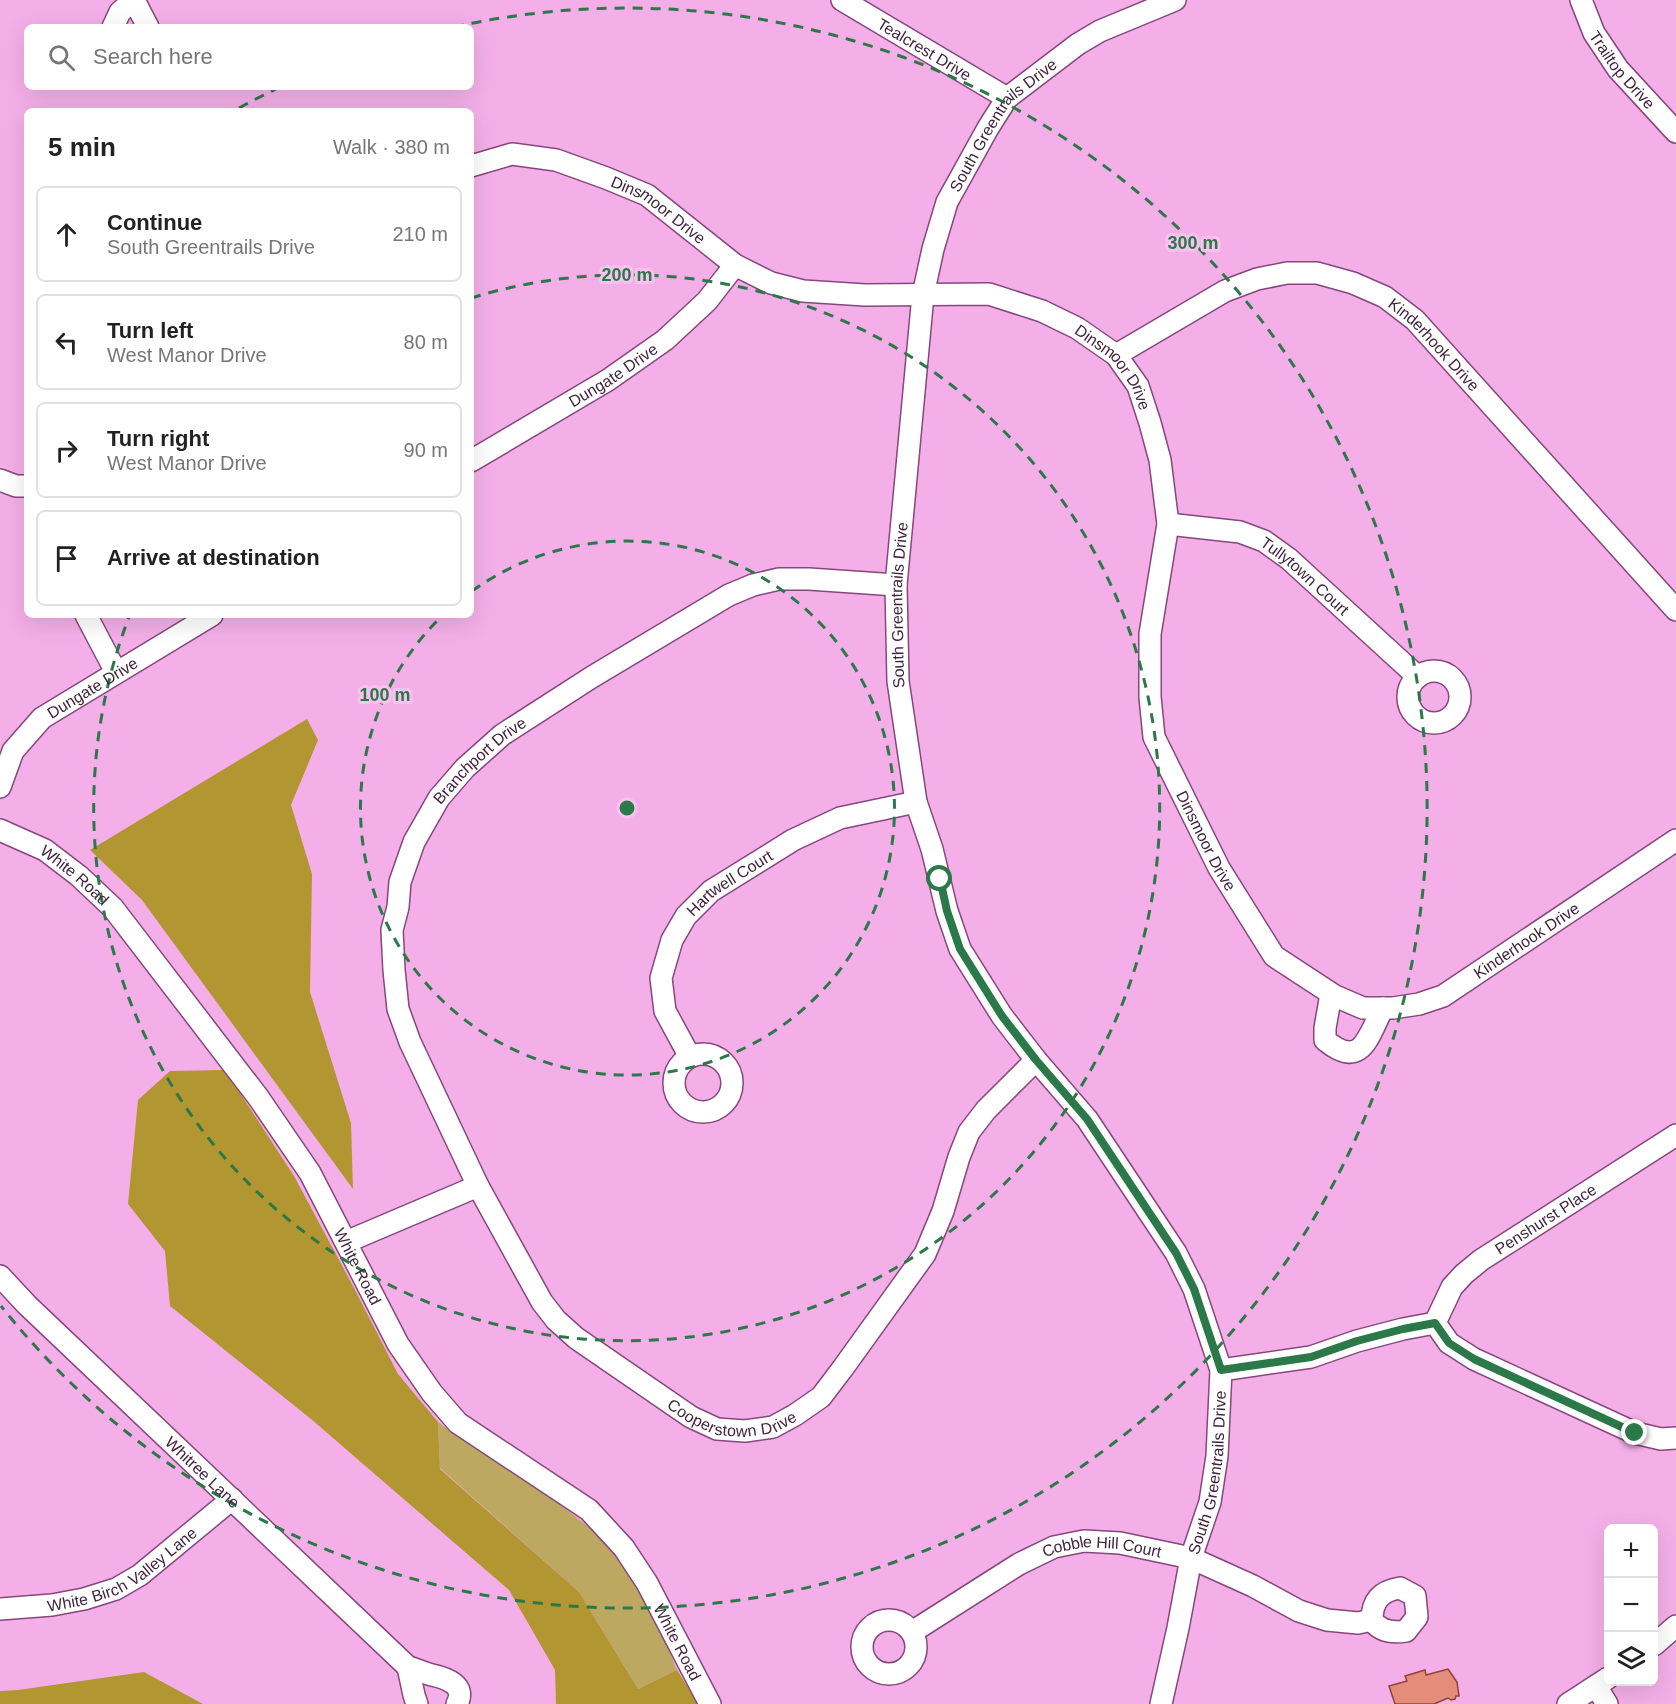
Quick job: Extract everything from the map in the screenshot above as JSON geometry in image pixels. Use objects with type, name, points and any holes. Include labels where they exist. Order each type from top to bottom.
[{"type":"street","points":[[114,24],[120,12],[134,0],[146,24]]},
{"type":"street","name":"Tealcrest Drive","points":[[842,0],[1007,98]]},
{"type":"street","name":"South Greentrails Drive","points":[[1161,1704],[1191,1558],[1210,1502],[1217,1456],[1221,1370],[1194,1289],[1176,1253],[1087,1119],[1002,1016],[960,949],[947,911],[932,849],[916,802],[898,681],[896,585],[923,295],[933,249],[947,202],[1007,98],[1078,44],[1100,31],[1175,0]]},
{"type":"street","name":"Trailtop Drive","points":[[1581,0],[1594,33],[1618,69],[1676,132]]},
{"type":"street","name":"Dinsmoor Drive","points":[[474,165],[512,154],[556,160],[606,178],[648,195],[735,265],[771,283],[803,291],[865,295],[988,294],[1042,311],[1077,328],[1116,355],[1138,386],[1150,423],[1160,460],[1168,524],[1150,634],[1150,697],[1154,737],[1219,868],[1274,956],[1331,994],[1373,1008]]},
{"type":"street","name":"Dungate Drive","points":[[474,459],[608,380],[665,340],[707,301],[735,265]]},
{"type":"street","name":"Kinderhook Drive","points":[[1116,355],[1225,291],[1257,279],[1287,273],[1317,273],[1353,283],[1385,297],[1415,320],[1676,610]]},
{"type":"street","points":[[0,480],[16,486],[24,486]]},
{"type":"street","name":"Tullytown Court","points":[[1168,524],[1240,532],[1264,541],[1289,558],[1418,677]]},
{"type":"street","name":"Branchport Drive","points":[[478,1186],[410,1042],[398,1010],[392,930],[398,907],[400,882],[414,842],[438,798],[465,768],[502,735],[591,677],[729,595],[753,585],[779,579],[896,585]]},
{"type":"street","points":[[88,618],[116,672]]},
{"type":"street","name":"Dungate Drive","points":[[0,787],[13,751],[42,718],[207,618]]},
{"type":"street","name":"Hartwell Court","points":[[690,1057],[665,1011],[661,978],[672,940],[686,916],[711,891],[793,840],[840,818],[916,802]]},
{"type":"street","name":"White Road","points":[[0,830],[45,850],[79,876],[113,908],[258,1097],[310,1173],[398,1344],[432,1393],[459,1423],[589,1510],[624,1548],[646,1583],[710,1704]]},
{"type":"street","name":"Kinderhook Drive","points":[[1373,1008],[1419,1004],[1443,996],[1676,840]]},
{"type":"street","points":[[1331,994],[1325,1040],[1343,1052],[1352,1053],[1361,1048],[1366,1041],[1373,1008]]},
{"type":"street","name":"Cooperstown Drive","points":[[478,1186],[542,1302],[556,1320],[576,1338],[691,1417],[717,1429],[745,1431],[773,1427],[821,1397],[925,1254],[943,1210],[969,1132],[986,1110],[1036,1060]]},
{"type":"street","name":"Penshurst Place","points":[[1435,1323],[1452,1287],[1481,1260],[1676,1135]]},
{"type":"street","points":[[346,1242],[478,1186]]},
{"type":"street","name":"Whitree Lane","points":[[0,1276],[27,1305],[408,1666],[450,1680],[458,1690],[457,1704]]},
{"type":"street","points":[[1221,1370],[1311,1357],[1357,1341],[1435,1323],[1449,1343],[1474,1359],[1635,1433],[1661,1439],[1676,1438]]},
{"type":"street","name":"White Birch Valley Lane","points":[[0,1609],[52,1605],[84,1599],[116,1589],[140,1575],[232,1499]]},
{"type":"street","name":"Cobble Hill Court","points":[[912,1632],[1019,1564],[1054,1547],[1084,1541],[1120,1543],[1191,1558],[1253,1586],[1299,1611],[1327,1620],[1358,1623],[1372,1620]]},
{"type":"street","points":[[1658,1641],[1676,1626]]},
{"type":"street","points":[[408,1666],[417,1704]]},
{"type":"street","points":[[1568,1704],[1604,1690]]},
{"type":"shaded area","points":[[307,719],[318,740],[291,805],[312,874],[310,992],[351,1123],[353,1189],[142,900],[90,850]]},
{"type":"shaded area","points":[[225,1070],[294,1176],[398,1374],[438,1422],[440,1469],[579,1592],[638,1689],[677,1670],[698,1704],[556,1704],[555,1670],[509,1590],[311,1419],[170,1306],[165,1251],[128,1204],[138,1100],[170,1071]]},
{"type":"shaded area","points":[[438,1422],[567,1510],[606,1543],[639,1586],[677,1670],[638,1689],[579,1592],[440,1468]]},
{"type":"shaded area","points":[[144,1672],[203,1704],[0,1704],[0,1691]]},
{"type":"building","points":[[1448,1669],[1457,1682],[1459,1696],[1455,1699],[1448,1698],[1434,1704],[1395,1704],[1389,1686],[1407,1681],[1405,1676],[1425,1670],[1426,1675]]},
{"type":"route","points":[[940,879],[947,911],[960,949],[1002,1016],[1087,1119],[1176,1253],[1194,1289],[1221,1370],[1311,1357],[1357,1341],[1435,1323],[1449,1343],[1474,1359],[1635,1433]]}]
